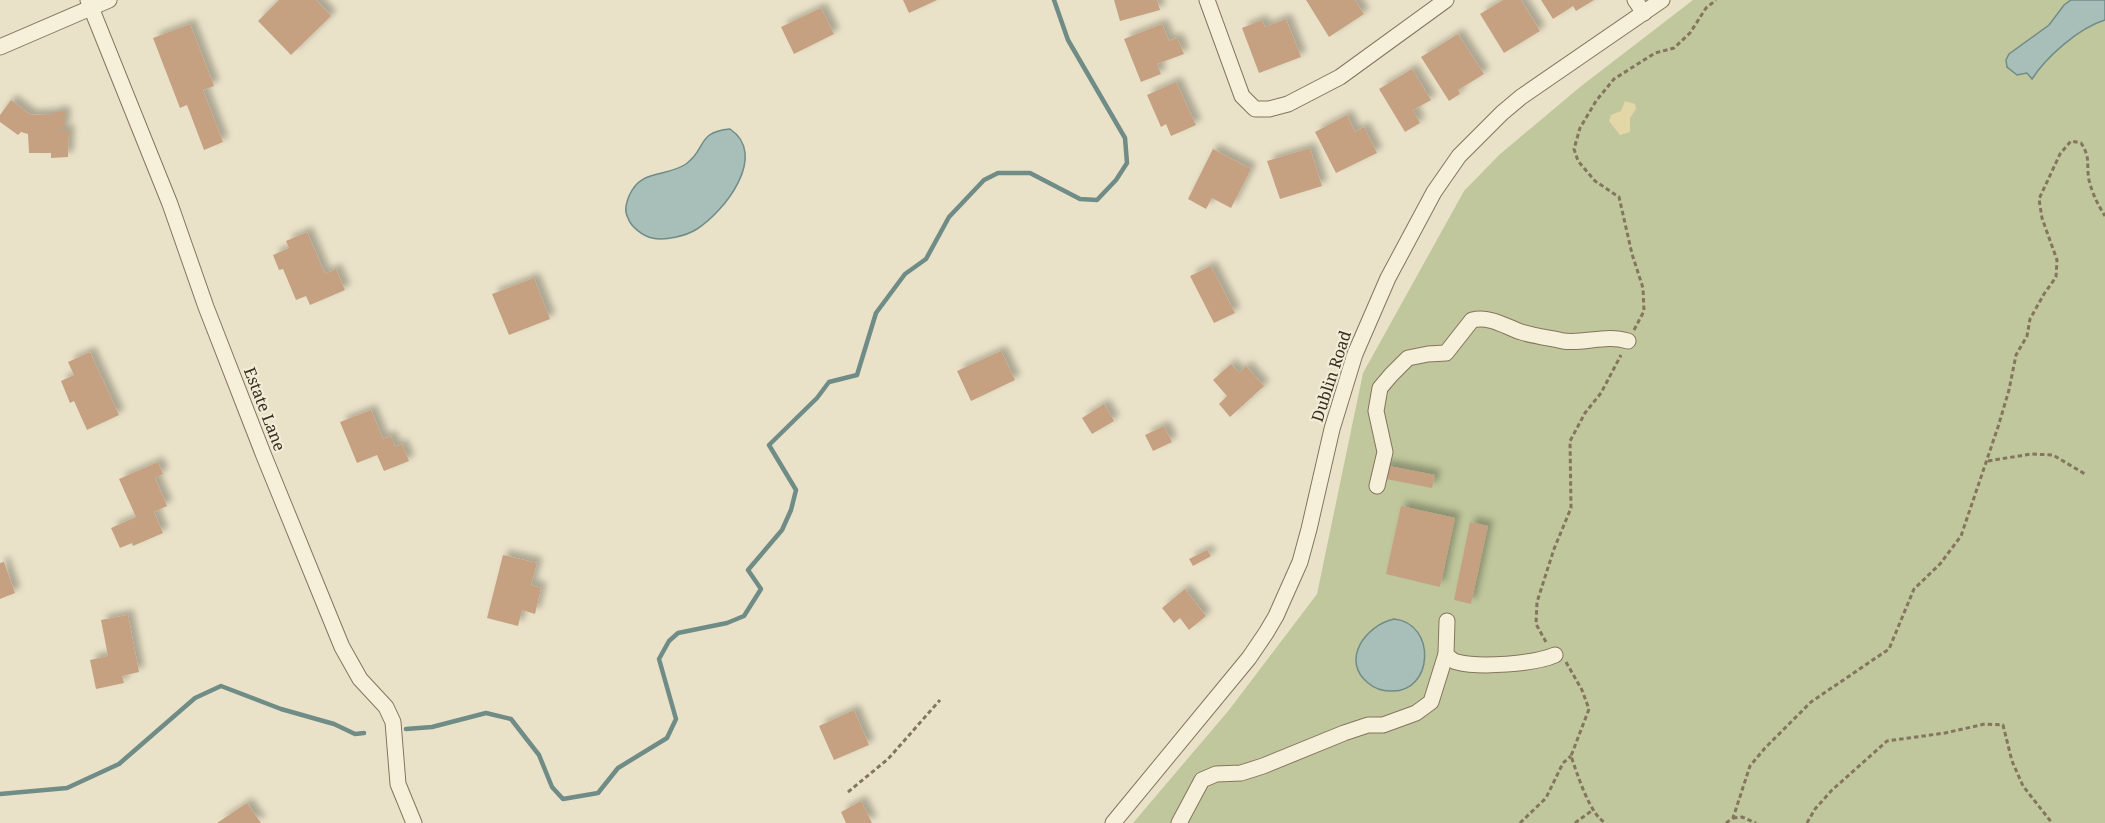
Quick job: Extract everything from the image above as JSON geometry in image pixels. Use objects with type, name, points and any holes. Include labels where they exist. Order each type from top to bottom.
[{"type":"street","points":[[0,47],[90,3],[109,0]]},
{"type":"street","points":[[1207,0],[1242,96],[1255,109],[1269,109],[1288,104],[1340,77],[1446,0]]},
{"type":"street","name":"Dublin Road","points":[[1113,823],[1249,658],[1285,598],[1305,546],[1332,429],[1354,354],[1388,278],[1434,192],[1459,156],[1502,113],[1639,6],[1662,0]]},
{"type":"street","name":"Estate Lane","points":[[90,3],[170,204],[206,308],[267,465],[338,636],[360,679],[386,707],[393,722],[399,784],[414,823]]},
{"type":"street","points":[[1377,486],[1386,452],[1376,411],[1380,388],[1408,358],[1446,353],[1472,320],[1482,318],[1499,322],[1522,332],[1566,341],[1618,338],[1628,341]]},
{"type":"street","points":[[1179,823],[1202,780],[1216,774],[1241,773],[1263,766],[1344,733],[1368,725],[1383,725],[1416,713],[1431,702],[1446,654],[1447,621]]},
{"type":"street","points":[[1446,654],[1454,661],[1476,665],[1544,660],[1555,655]]},
{"type":"path","points":[[1520,823],[1546,798],[1563,763],[1570,756],[1589,709],[1568,663],[1555,655],[1536,624],[1537,602],[1554,549],[1571,508],[1570,441],[1585,413],[1601,393],[1644,311],[1643,288],[1618,197],[1595,181],[1578,161],[1574,149],[1580,128],[1596,101],[1614,79],[1655,53],[1674,48],[1690,33],[1706,8],[1716,0]]},
{"type":"path","points":[[1733,818],[1750,766],[1811,702],[1889,649],[1914,589],[1940,564],[1961,536],[1988,461],[2009,390],[2016,355],[2027,336],[2030,320],[2056,277],[2057,260],[2042,218],[2039,199],[2060,154],[2071,141],[2081,143],[2088,153],[2089,180],[2105,216]]},
{"type":"path","points":[[1988,461],[2031,454],[2053,455],[2085,474]]},
{"type":"path","points":[[848,792],[888,759],[940,700]]},
{"type":"path","points":[[1807,823],[1815,809],[1832,790],[1887,741],[1945,733],[1985,724],[2003,725],[2012,761],[2023,786],[2052,823]]},
{"type":"path","points":[[1570,756],[1583,790],[1600,820],[1606,823]]},
{"type":"path","points":[[1575,823],[1594,809]]},
{"type":"path","points":[[1726,823],[1733,818],[1742,817],[1756,823]]},
{"type":"green space","points":[[1693,0],[2105,0],[2105,823],[1133,823],[1229,710],[1317,594],[1363,373],[1464,191],[1499,155],[1580,87]]},
{"type":"sand","points":[[1625,101],[1635,104],[1636,109],[1630,118],[1630,132],[1620,135],[1609,121],[1611,115],[1621,111]]},
{"type":"water","points":[[2071,0],[2105,0],[2105,20],[2085,29],[2064,44],[2046,61],[2032,79],[2027,73],[2017,75],[2007,67],[2006,60],[2009,54],[2049,25],[2064,5]]},
{"type":"water","points":[[730,129],[741,140],[745,153],[744,168],[730,197],[719,210],[697,229],[675,237],[652,238],[635,228],[626,210],[634,187],[647,177],[686,164],[697,153],[707,137]]},
{"type":"water","points":[[1394,619],[1408,623],[1418,632],[1425,658],[1422,671],[1415,682],[1405,689],[1387,691],[1368,683],[1360,674],[1356,664],[1360,645],[1366,636],[1374,628]]},
{"type":"building","points":[[279,0],[316,0],[331,16],[291,55],[258,21]]},
{"type":"building","points":[[903,0],[937,0],[909,13]]},
{"type":"building","points":[[1114,0],[1157,0],[1160,10],[1120,21]]},
{"type":"building","points":[[1306,0],[1355,0],[1364,14],[1329,37]]},
{"type":"building","points":[[1503,0],[1521,0],[1540,31],[1504,53],[1480,14]]},
{"type":"building","points":[[1541,0],[1594,0],[1576,11],[1573,6],[1553,19]]},
{"type":"building","points":[[821,8],[834,34],[794,54],[781,27]]},
{"type":"building","points":[[1286,19],[1301,57],[1259,73],[1242,28],[1262,20],[1265,27]]},
{"type":"building","points":[[190,24],[214,86],[203,90],[223,142],[204,150],[187,105],[180,108],[153,38]]},
{"type":"building","points":[[1162,24],[1169,41],[1177,38],[1184,54],[1157,64],[1161,74],[1141,82],[1124,39]]},
{"type":"building","points":[[1458,34],[1484,74],[1458,90],[1460,94],[1449,101],[1421,57]]},
{"type":"building","points":[[1412,69],[1431,100],[1413,110],[1420,123],[1405,132],[1379,89]]},
{"type":"building","points":[[1176,82],[1196,125],[1171,136],[1166,124],[1161,127],[1147,95]]},
{"type":"building","points":[[11,100],[31,115],[65,112],[65,127],[61,127],[61,130],[69,130],[68,157],[51,158],[51,153],[29,153],[28,134],[21,132],[18,135],[0,122],[0,115]]},
{"type":"building","points":[[1347,115],[1355,132],[1364,127],[1377,153],[1336,173],[1315,132]]},
{"type":"building","points":[[1310,148],[1322,186],[1280,199],[1267,161]]},
{"type":"building","points":[[1213,149],[1251,169],[1231,208],[1212,198],[1206,209],[1188,199]]},
{"type":"building","points":[[307,232],[325,274],[336,269],[345,290],[310,305],[306,296],[296,300],[283,269],[279,270],[273,255],[289,248],[286,241]]},
{"type":"building","points":[[1211,266],[1235,313],[1214,323],[1190,276]]},
{"type":"building","points":[[534,278],[550,319],[509,335],[492,294]]},
{"type":"building","points":[[1001,351],[1015,380],[971,401],[957,371]]},
{"type":"building","points":[[90,352],[119,415],[87,430],[74,401],[70,403],[61,381],[74,375],[68,362]]},
{"type":"building","points":[[1231,364],[1239,373],[1246,366],[1264,386],[1230,417],[1219,404],[1227,396],[1213,380]]},
{"type":"building","points":[[1104,404],[1114,421],[1092,434],[1082,418]]},
{"type":"building","points":[[371,410],[383,439],[391,436],[395,447],[402,444],[409,461],[384,471],[377,455],[357,463],[340,422]]},
{"type":"building","points":[[1164,426],[1172,442],[1153,451],[1145,435]]},
{"type":"building","points":[[158,462],[163,474],[155,478],[167,506],[154,512],[163,533],[133,546],[132,543],[120,548],[111,528],[136,517],[119,479]]},
{"type":"building","points":[[1384,465],[1435,475],[1432,488],[1381,478]]},
{"type":"building","points":[[1401,506],[1455,518],[1440,587],[1386,574]]},
{"type":"building","points":[[1470,522],[1488,526],[1471,604],[1454,600]]},
{"type":"building","points":[[1207,550],[1211,556],[1193,566],[1189,559]]},
{"type":"building","points":[[503,555],[537,563],[531,585],[541,588],[535,614],[522,610],[518,626],[487,618]]},
{"type":"building","points":[[4,562],[15,593],[0,599],[0,563]]},
{"type":"building","points":[[1185,589],[1206,616],[1189,630],[1180,618],[1174,623],[1162,608]]},
{"type":"building","points":[[128,615],[139,672],[122,676],[124,683],[96,689],[90,660],[108,656],[101,620]]},
{"type":"building","points":[[854,710],[869,745],[834,760],[819,726]]},
{"type":"building","points":[[861,801],[872,823],[846,823],[841,812]]},
{"type":"building","points":[[247,803],[261,823],[217,823]]},
{"type":"waterway","points":[[406,729],[432,727],[486,713],[511,719],[539,755],[552,787],[563,799],[598,793],[618,768],[667,738],[676,719],[659,659],[669,641],[678,633],[727,623],[744,616],[761,589],[748,570],[782,530],[791,510],[796,490],[769,445],[817,398],[829,382],[857,375],[876,313],[905,274],[926,259],[949,217],[984,180],[998,173],[1030,173],[1080,199],[1097,200],[1116,180],[1127,163],[1125,138],[1068,40],[1054,0]]},
{"type":"waterway","points":[[0,794],[67,788],[119,764],[195,698],[221,686],[281,709],[334,724],[355,734],[364,733]]}]
